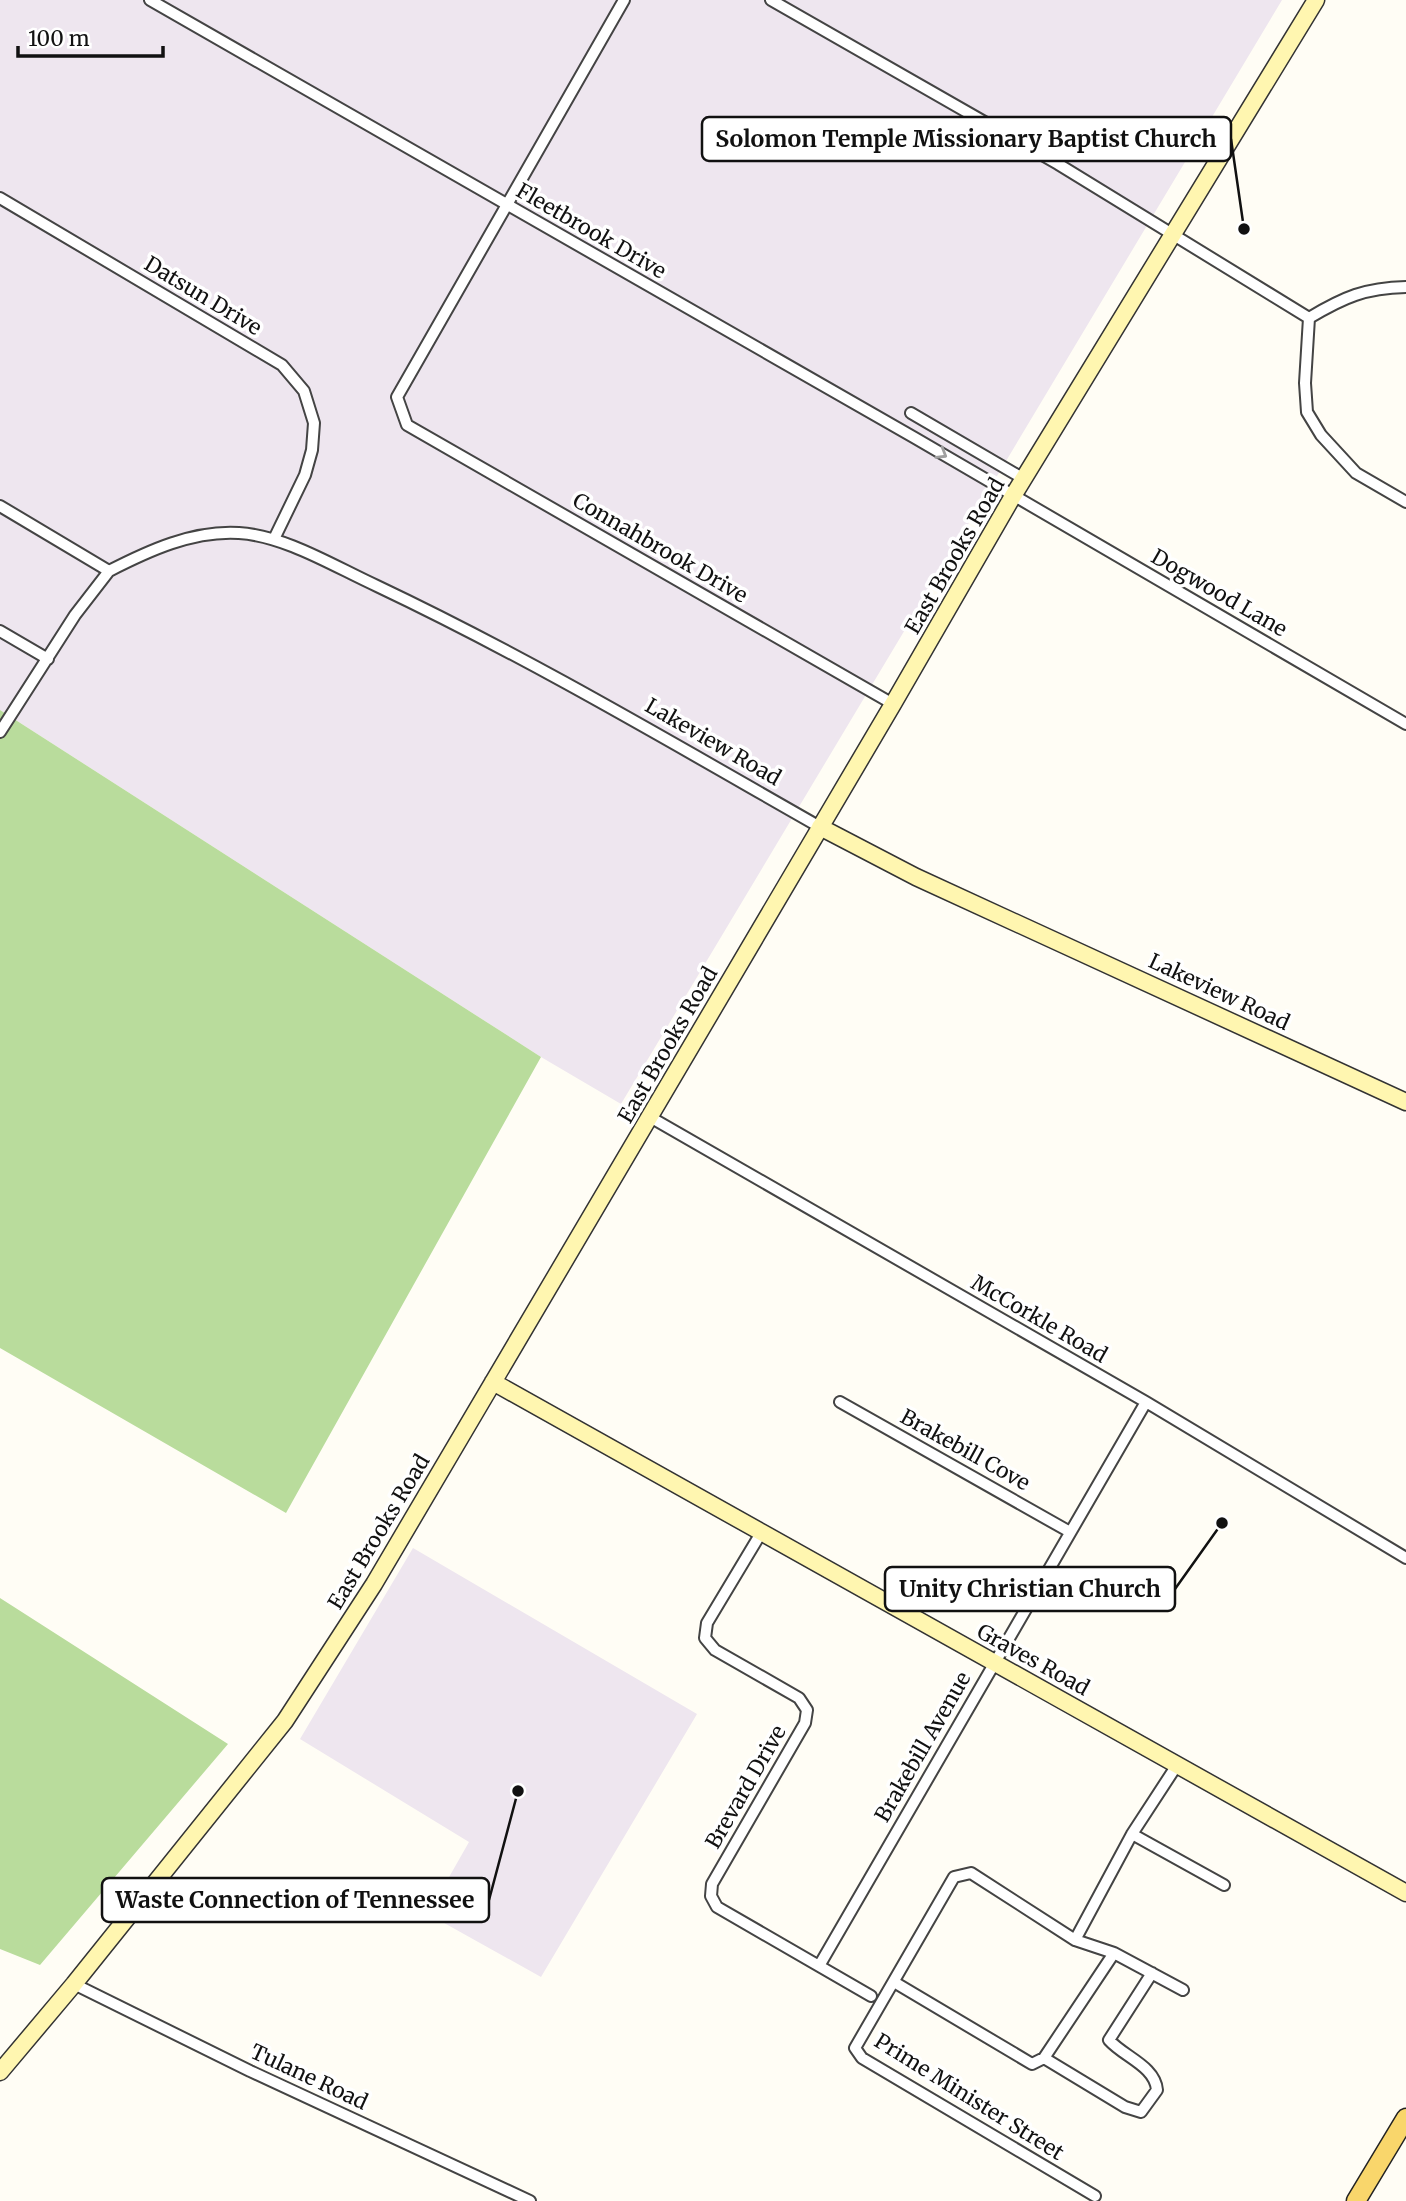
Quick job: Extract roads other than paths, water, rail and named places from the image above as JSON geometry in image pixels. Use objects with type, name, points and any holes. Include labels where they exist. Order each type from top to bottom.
[{"type":"main road","name":"East Brooks Road","points":[[0,2072],[285,1721],[374,1584],[893,705],[1013,496],[1316,0]]},
{"type":"main road","name":"Lakeview Road","points":[[820,827],[916,877],[1406,1102]]},
{"type":"main road","name":"Graves Road","points":[[492,1382],[1406,1893]]},
{"type":"main road","points":[[1356,2201],[1406,2118]]},
{"type":"street","name":"Fleetbrook Drive","points":[[150,0],[1013,496]]},
{"type":"street","points":[[508,206],[624,0]]},
{"type":"street","points":[[772,0],[1058,164],[1309,317]]},
{"type":"street","name":"Datsun Drive","points":[[0,198],[282,365],[304,391],[314,424],[312,450],[305,475],[274,539]]},
{"type":"street","name":"Connahbrook Drive","points":[[508,206],[397,397],[407,425],[893,705]]},
{"type":"street","points":[[1309,317],[1347,296],[1384,287],[1406,287]]},
{"type":"street","points":[[1309,317],[1305,383],[1307,412],[1321,435],[1356,473],[1406,502]]},
{"type":"street","points":[[911,413],[1024,479]]},
{"type":"street","points":[[983,478],[993,461]]},
{"type":"street","name":"Dogwood Lane","points":[[1013,496],[1406,724]]},
{"type":"street","points":[[0,506],[108,571],[75,615],[0,732]]},
{"type":"street","name":"Lakeview Road","points":[[108,571],[152,548],[199,537],[238,533],[274,539],[390,592],[563,680],[820,827]]},
{"type":"street","points":[[0,631],[48,659]]},
{"type":"street","name":"McCorkle Road","points":[[650,1117],[1146,1402],[1406,1558]]},
{"type":"street","name":"Brakebill Cove","points":[[840,1402],[1070,1532]]},
{"type":"street","name":"Brakebill Avenue","points":[[819,1966],[1146,1402]]},
{"type":"street","name":"Brevard Drive","points":[[761,1532],[707,1623],[705,1638],[715,1650],[799,1698],[807,1710],[805,1723],[712,1884],[712,1896],[717,1907],[871,1996]]},
{"type":"street","points":[[1075,1940],[1132,1834],[1177,1765]]},
{"type":"street","points":[[1132,1834],[1224,1885]]},
{"type":"street","points":[[1114,1953],[1044,2059],[1032,2064],[894,1982],[954,1877],[971,1873],[1075,1940],[1114,1953],[1184,1990]]},
{"type":"street","points":[[1044,2059],[1125,2107],[1141,2112],[1157,2090],[1157,2083],[1149,2071],[1118,2050],[1109,2040],[1152,1973]]},
{"type":"street","name":"Prime Minister Street","points":[[894,1982],[855,2048],[862,2058],[1095,2196]]},
{"type":"street","name":"Tulane Road","points":[[74,1984],[250,2071],[530,2201]]},
{"type":"place","name":"Solomon Temple Missionary Baptist Church","points":[[1244,229]]},
{"type":"place","name":"Unity Christian Church","points":[[1222,1523]]},
{"type":"place","name":"Waste Connection of Tennessee","points":[[518,1791]]}]
